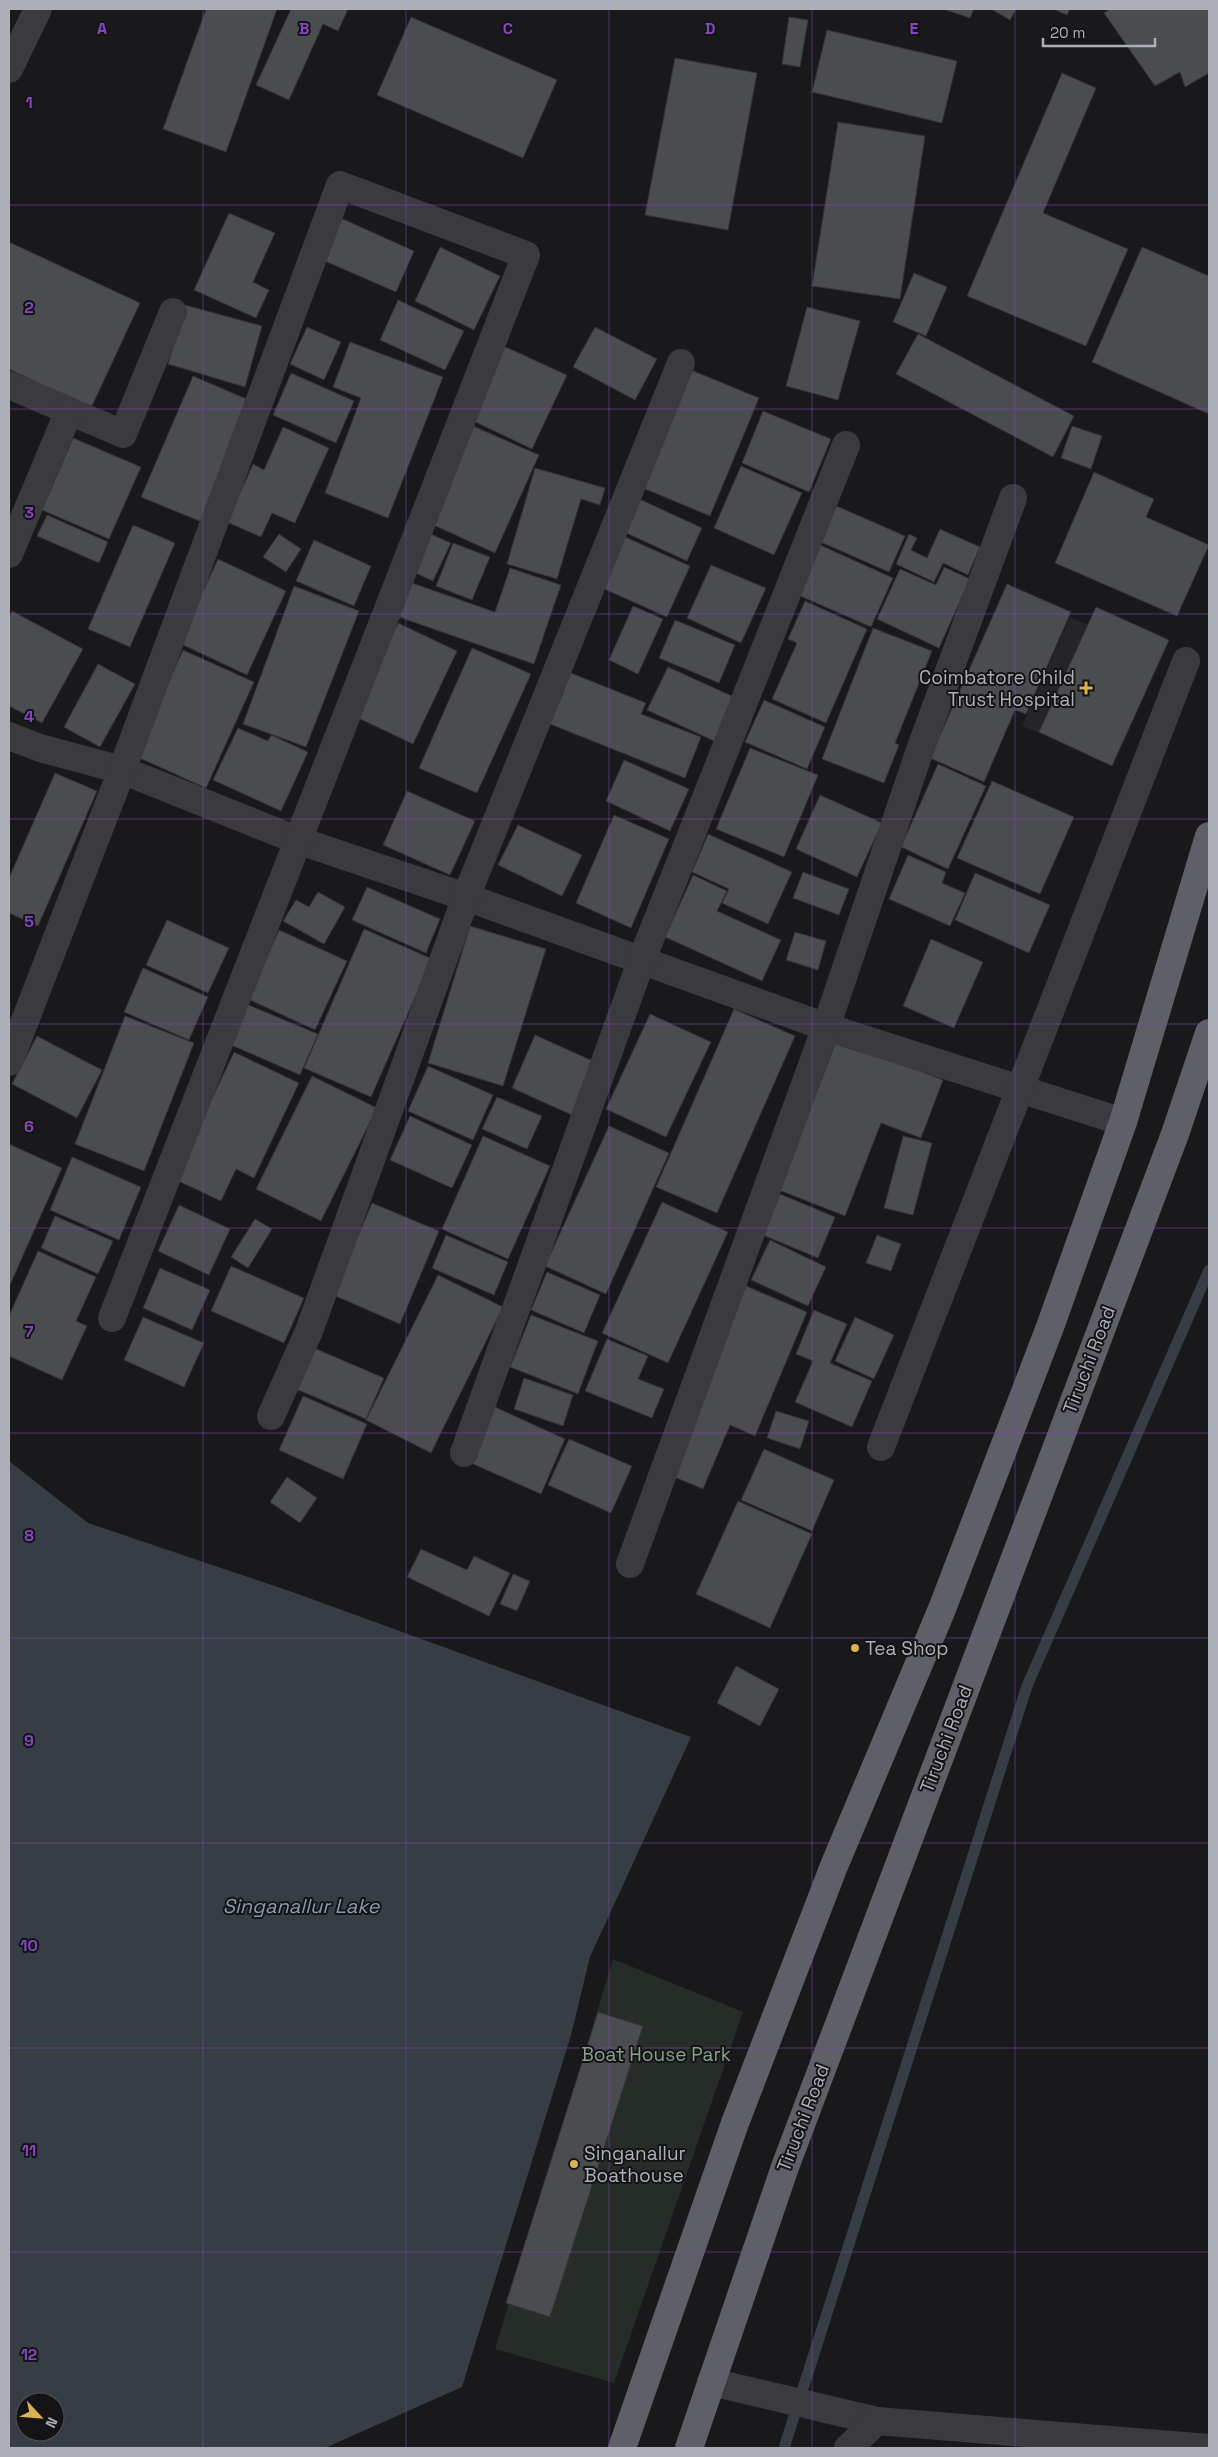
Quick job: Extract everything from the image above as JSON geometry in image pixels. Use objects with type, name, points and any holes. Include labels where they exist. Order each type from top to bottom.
[{"type":"highway","points":[[622,2448],[734,2123],[834,1866],[942,1609],[1050,1326],[1123,1122],[1209,836]]},
{"type":"highway","name":"Tiruchi Road","points":[[689,2448],[785,2167],[1175,1134],[1209,1032]]},
{"type":"street","points":[[9,69],[38,9]]},
{"type":"street","points":[[9,1062],[122,770],[340,185],[526,255],[112,1318]]},
{"type":"street","points":[[9,385],[123,434],[173,312]]},
{"type":"street","points":[[271,1416],[309,1331],[466,897],[681,363]]},
{"type":"street","points":[[9,554],[69,411]]},
{"type":"street","points":[[464,1453],[642,959],[846,445]]},
{"type":"street","points":[[630,1564],[826,1027],[920,750],[1013,498]]},
{"type":"street","points":[[882,1447],[1186,661]]},
{"type":"street","points":[[9,736],[40,748],[122,770],[297,840],[642,959],[826,1027],[1123,1122]]},
{"type":"street","points":[[711,2382],[877,2421],[1209,2448]]},
{"type":"street","points":[[848,2448],[877,2421]]},
{"type":"shaded area","name":"Coimbatore Child Trust Hospital","points":[[1070,617],[1148,650],[1106,760],[1022,726]]},
{"type":"green space","name":"Boat House Park","points":[[613,1959],[743,2012],[614,2383],[495,2349]]},
{"type":"water","name":"Singanallur Lake","points":[[9,1461],[88,1523],[298,1594],[691,1737],[590,1957],[571,2035],[462,2387],[325,2448],[9,2448]]},
{"type":"building","points":[[206,9],[277,9],[226,152],[163,129]]},
{"type":"building","points":[[291,9],[348,9],[338,31],[323,24],[289,100],[256,85]]},
{"type":"building","points":[[943,9],[974,9],[970,18]]},
{"type":"building","points":[[991,9],[1016,9],[1010,20]]},
{"type":"building","points":[[1053,9],[1070,9],[1067,15]]},
{"type":"building","points":[[1110,9],[1209,9],[1209,73],[1185,87],[1180,72],[1155,86],[1104,13]]},
{"type":"building","points":[[411,17],[557,80],[523,158],[377,95]]},
{"type":"building","points":[[789,17],[808,20],[800,67],[782,64]]},
{"type":"building","points":[[827,30],[957,61],[942,123],[812,92]]},
{"type":"building","points":[[675,58],[757,73],[728,230],[645,215]]},
{"type":"building","points":[[1062,73],[1096,88],[1043,213],[1128,249],[1086,346],[967,296]]},
{"type":"building","points":[[838,122],[925,136],[900,299],[812,286]]},
{"type":"building","points":[[229,213],[275,233],[253,282],[269,290],[256,318],[194,290]]},
{"type":"building","points":[[336,216],[414,251],[396,292],[318,258]]},
{"type":"building","points":[[9,242],[140,303],[91,408],[9,369]]},
{"type":"building","points":[[440,247],[500,276],[474,330],[415,301]]},
{"type":"building","points":[[1142,247],[1209,276],[1209,414],[1092,362]]},
{"type":"building","points":[[914,273],[947,287],[926,336],[893,322]]},
{"type":"building","points":[[398,300],[464,331],[445,370],[380,340]]},
{"type":"building","points":[[185,305],[262,326],[245,387],[168,364]]},
{"type":"building","points":[[807,307],[860,321],[838,400],[786,386]]},
{"type":"building","points":[[307,327],[341,342],[324,380],[290,364]]},
{"type":"building","points":[[595,327],[657,359],[635,400],[573,367]]},
{"type":"building","points":[[918,334],[1074,416],[1053,457],[896,374]]},
{"type":"building","points":[[350,342],[443,377],[388,518],[325,493],[361,398],[333,387]]},
{"type":"building","points":[[499,344],[567,375],[532,449],[465,417]]},
{"type":"building","points":[[691,370],[759,398],[710,516],[643,488]]},
{"type":"building","points":[[291,373],[354,401],[336,443],[273,415]]},
{"type":"building","points":[[193,376],[256,403],[204,523],[141,497]]},
{"type":"building","points":[[763,411],[831,439],[809,492],[742,463]]},
{"type":"building","points":[[473,426],[539,455],[495,553],[429,523]]},
{"type":"building","points":[[1072,426],[1102,436],[1091,469],[1061,458]]},
{"type":"building","points":[[283,427],[329,448],[295,523],[272,513],[261,537],[227,522],[253,464],[264,470]]},
{"type":"building","points":[[73,438],[141,467],[109,539],[42,510]]},
{"type":"building","points":[[741,466],[802,493],[774,555],[714,528]]},
{"type":"building","points":[[535,468],[605,488],[600,505],[581,499],[557,579],[507,564]]},
{"type":"building","points":[[1094,472],[1154,499],[1146,517],[1209,545],[1177,616],[1055,563]]},
{"type":"building","points":[[635,497],[702,528],[687,561],[620,530]]},
{"type":"building","points":[[832,504],[905,536],[889,572],[816,540]]},
{"type":"building","points":[[47,515],[108,542],[99,563],[37,536]]},
{"type":"building","points":[[133,525],[175,543],[130,647],[88,629]]},
{"type":"building","points":[[940,529],[980,547],[968,575],[943,563],[934,582],[896,564],[909,534],[917,538],[911,550],[927,558]]},
{"type":"building","points":[[424,531],[451,543],[433,581],[407,569]]},
{"type":"building","points":[[279,534],[301,549],[286,572],[263,557]]},
{"type":"building","points":[[625,537],[690,566],[667,617],[602,588]]},
{"type":"building","points":[[314,540],[371,566],[354,606],[296,581]]},
{"type":"building","points":[[453,543],[490,557],[472,600],[436,586]]},
{"type":"building","points":[[820,545],[893,578],[871,627],[798,595]]},
{"type":"building","points":[[218,559],[286,591],[247,675],[179,643]]},
{"type":"building","points":[[711,565],[766,588],[741,643],[687,618]]},
{"type":"building","points":[[944,567],[970,579],[939,648],[877,619],[900,569],[936,585]]},
{"type":"building","points":[[510,568],[561,585],[534,664],[396,616],[409,582],[495,612]]},
{"type":"building","points":[[1007,584],[1071,612],[1026,714],[1015,710],[984,782],[930,758]]},
{"type":"building","points":[[294,586],[359,611],[306,747],[243,724]]},
{"type":"building","points":[[805,601],[867,629],[826,723],[772,699],[797,643],[788,639]]},
{"type":"building","points":[[633,606],[663,619],[638,674],[609,660]]},
{"type":"building","name":"Coimbatore Child Trust Hospital","points":[[1096,607],[1169,640],[1112,766],[1039,732]]},
{"type":"building","points":[[12,611],[83,649],[42,723],[9,706],[9,618]]},
{"type":"building","points":[[675,620],[735,645],[719,683],[659,658]]},
{"type":"building","points":[[398,623],[457,651],[413,744],[354,716]]},
{"type":"building","points":[[873,628],[932,651],[895,743],[899,745],[884,783],[822,759]]},
{"type":"building","points":[[472,648],[531,674],[477,793],[419,768]]},
{"type":"building","points":[[183,650],[254,682],[206,788],[135,756]]},
{"type":"building","points":[[98,664],[135,684],[100,747],[64,727]]},
{"type":"building","points":[[668,667],[734,697],[714,741],[647,710]]},
{"type":"building","points":[[571,673],[646,703],[641,714],[701,737],[685,778],[550,724]]},
{"type":"building","points":[[764,700],[825,727],[807,769],[745,742]]},
{"type":"building","points":[[238,728],[268,741],[271,735],[308,752],[281,811],[213,780]]},
{"type":"building","points":[[750,748],[818,775],[784,857],[716,829]]},
{"type":"building","points":[[624,760],[689,789],[670,831],[606,801]]},
{"type":"building","points":[[938,764],[986,786],[948,869],[901,847]]},
{"type":"building","points":[[55,773],[97,791],[38,926],[9,913],[9,878]]},
{"type":"building","points":[[992,781],[1074,817],[1040,894],[957,858]]},
{"type":"building","points":[[407,791],[475,821],[450,875],[383,845]]},
{"type":"building","points":[[820,795],[882,823],[857,877],[796,849]]},
{"type":"building","points":[[614,815],[669,839],[631,928],[576,903]]},
{"type":"building","points":[[518,825],[582,855],[562,896],[498,865]]},
{"type":"building","points":[[708,834],[792,872],[768,924],[722,903],[729,889],[692,872]]},
{"type":"building","points":[[908,855],[946,872],[942,883],[965,893],[950,926],[889,899]]},
{"type":"building","points":[[803,872],[849,889],[839,915],[793,898]]},
{"type":"building","points":[[975,873],[1050,905],[1029,953],[955,920]]},
{"type":"building","points":[[693,875],[727,891],[717,911],[781,940],[762,981],[665,937]]},
{"type":"building","points":[[367,887],[440,919],[426,953],[352,920]]},
{"type":"building","points":[[318,892],[345,907],[324,944],[283,921],[296,900],[309,907]]},
{"type":"building","points":[[167,920],[229,948],[208,993],[146,965]]},
{"type":"building","points":[[470,926],[546,949],[503,1086],[428,1063]]},
{"type":"building","points":[[364,929],[432,959],[371,1097],[304,1068]]},
{"type":"building","points":[[279,930],[347,961],[315,1030],[248,999]]},
{"type":"building","points":[[795,932],[826,941],[818,970],[786,960]]},
{"type":"building","points":[[931,939],[983,962],[954,1028],[903,1006]]},
{"type":"building","points":[[143,968],[208,997],[189,1040],[124,1012]]},
{"type":"building","points":[[246,1004],[318,1034],[300,1075],[229,1044]]},
{"type":"building","points":[[734,1009],[795,1036],[717,1213],[656,1187]]},
{"type":"building","points":[[650,1014],[711,1042],[666,1137],[606,1109]]},
{"type":"building","points":[[125,1016],[194,1043],[144,1171],[75,1144]]},
{"type":"building","points":[[535,1035],[595,1062],[572,1115],[512,1088]]},
{"type":"building","points":[[37,1036],[102,1070],[77,1118],[12,1084]]},
{"type":"building","points":[[837,1039],[943,1080],[921,1138],[881,1123],[845,1216],[779,1190]]},
{"type":"building","points":[[234,1052],[299,1083],[254,1178],[236,1169],[221,1201],[174,1179]]},
{"type":"building","points":[[428,1066],[493,1095],[473,1140],[408,1111]]},
{"type":"building","points":[[312,1076],[377,1108],[321,1221],[256,1189]]},
{"type":"building","points":[[497,1097],[542,1116],[527,1149],[482,1129]]},
{"type":"building","points":[[410,1116],[472,1145],[452,1188],[390,1160]]},
{"type":"building","points":[[609,1126],[669,1153],[606,1294],[545,1266]]},
{"type":"building","points":[[483,1136],[550,1166],[508,1259],[442,1229]]},
{"type":"building","points":[[903,1136],[932,1143],[913,1215],[884,1208]]},
{"type":"building","points":[[9,1144],[62,1168],[9,1287]]},
{"type":"building","points":[[72,1157],[141,1187],[119,1240],[50,1210]]},
{"type":"building","points":[[780,1194],[835,1217],[818,1258],[763,1235]]},
{"type":"building","points":[[662,1202],[728,1232],[668,1363],[602,1333]]},
{"type":"building","points":[[372,1203],[439,1231],[400,1324],[333,1295]]},
{"type":"building","points":[[179,1205],[230,1229],[209,1275],[158,1251]]},
{"type":"building","points":[[55,1216],[113,1241],[98,1274],[41,1248]]},
{"type":"building","points":[[255,1219],[272,1229],[248,1268],[231,1257]]},
{"type":"building","points":[[446,1235],[508,1262],[494,1295],[432,1268]]},
{"type":"building","points":[[877,1235],[901,1244],[891,1271],[866,1263]]},
{"type":"building","points":[[770,1240],[826,1267],[808,1306],[751,1280]]},
{"type":"building","points":[[38,1251],[96,1277],[76,1321],[87,1326],[62,1380],[9,1356],[9,1316]]},
{"type":"building","points":[[231,1266],[304,1298],[284,1343],[211,1311]]},
{"type":"building","points":[[160,1268],[210,1290],[192,1330],[143,1308]]},
{"type":"building","points":[[547,1272],[600,1295],[584,1333],[531,1310]]},
{"type":"building","points":[[438,1275],[503,1307],[431,1453],[366,1420]]},
{"type":"building","points":[[746,1286],[807,1312],[755,1436],[730,1425],[703,1489],[667,1474]]},
{"type":"building","points":[[814,1310],[847,1324],[830,1363],[872,1381],[852,1427],[795,1402],[813,1361],[796,1354]]},
{"type":"building","points":[[531,1315],[598,1341],[578,1394],[510,1367]]},
{"type":"building","points":[[143,1317],[204,1343],[184,1387],[124,1360]]},
{"type":"building","points":[[855,1317],[894,1335],[874,1379],[835,1361]]},
{"type":"building","points":[[607,1339],[648,1356],[638,1379],[664,1389],[652,1418],[585,1391]]},
{"type":"building","points":[[314,1348],[384,1378],[366,1419],[296,1389]]},
{"type":"building","points":[[524,1378],[573,1395],[563,1426],[514,1409]]},
{"type":"building","points":[[303,1396],[367,1424],[343,1479],[279,1450]]},
{"type":"building","points":[[495,1407],[565,1439],[541,1494],[471,1463]]},
{"type":"building","points":[[776,1411],[809,1421],[800,1449],[767,1438]]},
{"type":"building","points":[[569,1439],[632,1466],[611,1513],[548,1485]]},
{"type":"building","points":[[764,1449],[834,1480],[812,1531],[741,1500]]},
{"type":"building","points":[[287,1477],[317,1498],[300,1523],[270,1502]]},
{"type":"building","points":[[738,1501],[812,1534],[770,1628],[696,1594]]},
{"type":"building","points":[[421,1549],[467,1570],[474,1556],[510,1573],[489,1616],[407,1577]]},
{"type":"building","points":[[513,1574],[530,1581],[517,1611],[500,1604]]},
{"type":"building","points":[[736,1666],[779,1689],[760,1726],[717,1703]]},
{"type":"building","name":"Singanallur Boathouse","points":[[598,2012],[643,2026],[550,2317],[506,2303]]},
{"type":"waterway","points":[[784,2448],[1027,1686],[1209,1270]]},
{"type":"place","name":"Coimbatore Child Trust Hospital","points":[[1086,688]]},
{"type":"place","name":"Tea Shop","points":[[855,1648]]},
{"type":"place","name":"Singanallur Boathouse","points":[[574,2164]]}]
